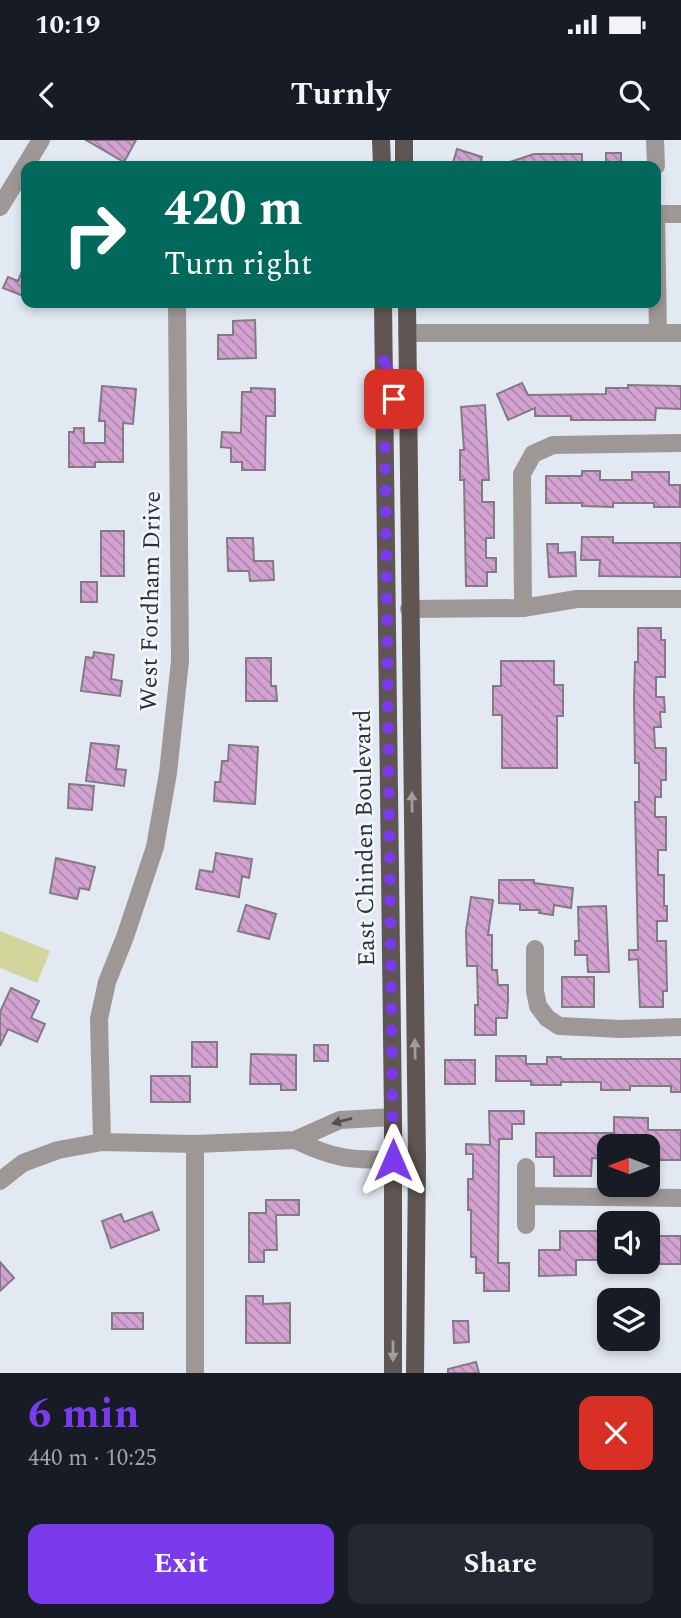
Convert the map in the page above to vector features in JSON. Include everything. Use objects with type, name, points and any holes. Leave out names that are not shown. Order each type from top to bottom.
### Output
[{"type":"main road","points":[[381,140],[382,161]]},
{"type":"main road","points":[[404,140],[404,161]]},
{"type":"main road","name":"East Chinden Boulevard","points":[[383,308],[393,1117],[393,1373]]},
{"type":"main road","name":"East Chinden Boulevard","points":[[407,308],[416,1161],[415,1370]]},
{"type":"main road","points":[[384,354],[394,399],[397,579],[409,609]]},
{"type":"main road","points":[[393,1117],[405,1146],[405,1325],[415,1370]]},
{"type":"street","points":[[31,161],[41,140]]},
{"type":"street","points":[[655,140],[656,161]]},
{"type":"street","points":[[0,207],[21,177]]},
{"type":"street","points":[[661,214],[681,214]]},
{"type":"street","name":"West Fordham Drive","points":[[102,1142],[99,1019],[107,982],[155,847],[168,772],[180,661],[177,308]]},
{"type":"street","points":[[658,308],[658,333]]},
{"type":"street","points":[[407,333],[681,334]]},
{"type":"street","points":[[523,608],[522,474],[533,454],[553,445],[681,443]]},
{"type":"street","points":[[409,609],[523,608],[578,599],[681,599]]},
{"type":"street","points":[[535,949],[538,1006],[547,1018],[559,1026],[681,1027]]},
{"type":"street","points":[[0,1181],[23,1163],[58,1150],[102,1142],[195,1144],[295,1140],[340,1120],[393,1117]]},
{"type":"street","points":[[295,1140],[332,1156],[393,1160]]},
{"type":"street","points":[[195,1144],[195,1373]]},
{"type":"street","points":[[526,1167],[526,1225]]},
{"type":"street","points":[[526,1196],[681,1198]]},
{"type":"green space","points":[[0,931],[50,951],[37,983],[0,968]]},
{"type":"building","points":[[86,140],[136,140],[122,161]]},
{"type":"building","points":[[457,149],[482,157],[481,161],[453,161]]},
{"type":"building","points":[[606,153],[621,153],[621,161],[606,161]]},
{"type":"building","points":[[534,154],[582,154],[582,161],[513,161]]},
{"type":"building","points":[[21,274],[21,295],[3,288],[8,277],[18,281]]},
{"type":"building","points":[[255,320],[256,358],[218,359],[218,335],[233,335],[233,321]]},
{"type":"building","points":[[522,383],[528,395],[606,394],[606,388],[628,388],[628,385],[681,386],[681,409],[656,408],[655,420],[571,420],[571,416],[535,416],[535,408],[508,420],[497,394]]},
{"type":"building","points":[[102,386],[136,389],[133,424],[123,423],[123,462],[95,462],[95,467],[69,467],[69,432],[74,432],[74,428],[84,428],[84,443],[105,443],[105,421],[99,421]]},
{"type":"building","points":[[251,388],[275,389],[275,416],[266,416],[265,470],[242,470],[242,462],[231,462],[231,448],[221,447],[222,432],[241,433],[242,392],[251,392]]},
{"type":"building","points":[[485,405],[489,480],[482,480],[482,502],[494,502],[494,538],[486,538],[486,558],[496,558],[496,572],[487,572],[487,586],[466,586],[464,480],[460,480],[460,450],[464,450],[461,407]]},
{"type":"building","points":[[582,471],[600,471],[600,480],[632,480],[632,472],[669,472],[669,485],[680,485],[680,507],[654,507],[654,503],[613,503],[613,507],[582,506],[582,503],[546,503],[546,476],[582,476]]},
{"type":"building","points":[[101,531],[124,531],[124,576],[101,576]]},
{"type":"building","points":[[582,537],[613,537],[613,543],[681,543],[681,577],[599,576],[600,560],[581,560]]},
{"type":"building","points":[[227,538],[253,538],[254,561],[273,561],[274,580],[250,581],[249,571],[228,571]]},
{"type":"building","points":[[547,544],[558,544],[558,553],[575,552],[576,576],[549,577]]},
{"type":"building","points":[[81,582],[97,582],[97,602],[81,602]]},
{"type":"building","points":[[638,628],[661,628],[661,640],[665,640],[665,677],[656,677],[656,697],[664,697],[665,712],[660,712],[661,727],[654,727],[655,748],[666,748],[666,780],[661,780],[661,797],[655,797],[655,817],[666,817],[666,850],[658,850],[658,875],[664,875],[664,906],[667,906],[667,921],[657,921],[657,941],[666,941],[667,991],[663,991],[663,1007],[640,1007],[638,959],[629,960],[629,950],[638,950],[635,802],[639,802],[639,763],[635,763],[634,697]]},
{"type":"building","points":[[94,652],[114,655],[111,679],[122,681],[120,696],[81,691],[86,657],[93,658]]},
{"type":"building","points":[[246,658],[271,658],[271,686],[276,686],[277,701],[246,701]]},
{"type":"building","points":[[501,661],[554,661],[554,685],[563,685],[563,716],[557,716],[557,768],[502,768],[502,715],[493,715],[493,686],[501,686]]},
{"type":"building","points":[[91,743],[119,746],[116,769],[126,770],[124,786],[86,781]]},
{"type":"building","points":[[229,745],[258,747],[255,804],[214,801],[215,782],[220,782],[222,761],[228,761]]},
{"type":"building","points":[[69,784],[94,786],[92,810],[68,808]]},
{"type":"building","points":[[216,853],[252,859],[249,878],[242,876],[239,897],[196,889],[200,870],[213,872]]},
{"type":"building","points":[[56,858],[95,867],[89,890],[80,888],[77,899],[50,893]]},
{"type":"building","points":[[499,880],[534,880],[534,883],[573,888],[571,908],[554,905],[553,915],[539,913],[540,910],[520,910],[520,904],[499,903]]},
{"type":"building","points":[[471,897],[493,900],[488,935],[492,935],[492,970],[497,970],[498,985],[508,985],[507,1018],[496,1018],[496,1035],[475,1035],[475,1005],[478,1005],[477,966],[467,966],[466,931]]},
{"type":"building","points":[[246,905],[276,914],[269,939],[238,931]]},
{"type":"building","points":[[606,906],[609,972],[588,972],[587,955],[575,955],[575,941],[579,941],[578,907]]},
{"type":"building","points":[[562,977],[594,977],[594,1007],[562,1007]]},
{"type":"building","points":[[11,988],[39,1001],[31,1018],[45,1024],[37,1042],[8,1029],[0,1046],[0,1012]]},
{"type":"building","points":[[192,1042],[217,1042],[217,1067],[192,1067]]},
{"type":"building","points":[[314,1045],[328,1045],[328,1061],[314,1061]]},
{"type":"building","points":[[251,1054],[296,1055],[296,1090],[281,1090],[281,1084],[250,1084]]},
{"type":"building","points":[[496,1056],[526,1056],[526,1064],[547,1064],[547,1057],[681,1059],[681,1092],[671,1092],[671,1086],[630,1086],[630,1090],[601,1090],[601,1082],[531,1085],[531,1081],[496,1081]]},
{"type":"building","points":[[445,1060],[475,1060],[475,1084],[445,1084]]},
{"type":"building","points":[[151,1076],[190,1076],[190,1102],[151,1102]]},
{"type":"building","points":[[489,1111],[524,1111],[524,1124],[512,1124],[512,1139],[499,1139],[498,1263],[509,1263],[509,1291],[484,1291],[484,1273],[476,1273],[476,1257],[471,1257],[468,1179],[473,1179],[473,1154],[466,1154],[466,1144],[490,1145]]},
{"type":"building","points":[[614,1117],[648,1118],[648,1130],[681,1130],[681,1160],[660,1160],[660,1134],[597,1134],[597,1158],[592,1158],[591,1176],[554,1176],[554,1157],[536,1157],[536,1133],[614,1133]]},
{"type":"building","points":[[266,1200],[299,1200],[299,1215],[276,1215],[277,1250],[264,1250],[264,1262],[249,1262],[249,1213],[266,1213]]},
{"type":"building","points":[[152,1212],[159,1230],[111,1248],[102,1221],[121,1214],[124,1222]]},
{"type":"building","points":[[560,1231],[597,1231],[597,1260],[576,1260],[576,1275],[539,1276],[539,1250],[560,1250]]},
{"type":"building","points":[[660,1236],[681,1236],[681,1264],[660,1264]]},
{"type":"building","points":[[0,1262],[14,1278],[0,1291]]},
{"type":"building","points":[[246,1296],[263,1296],[263,1304],[290,1303],[290,1343],[246,1343]]},
{"type":"building","points":[[112,1313],[143,1313],[143,1329],[112,1329]]},
{"type":"building","points":[[453,1321],[468,1321],[469,1342],[454,1343]]},
{"type":"building","points":[[476,1362],[479,1373],[448,1373],[448,1369]]},
{"type":"route","points":[[393,1160],[384,354],[394,399]]}]
